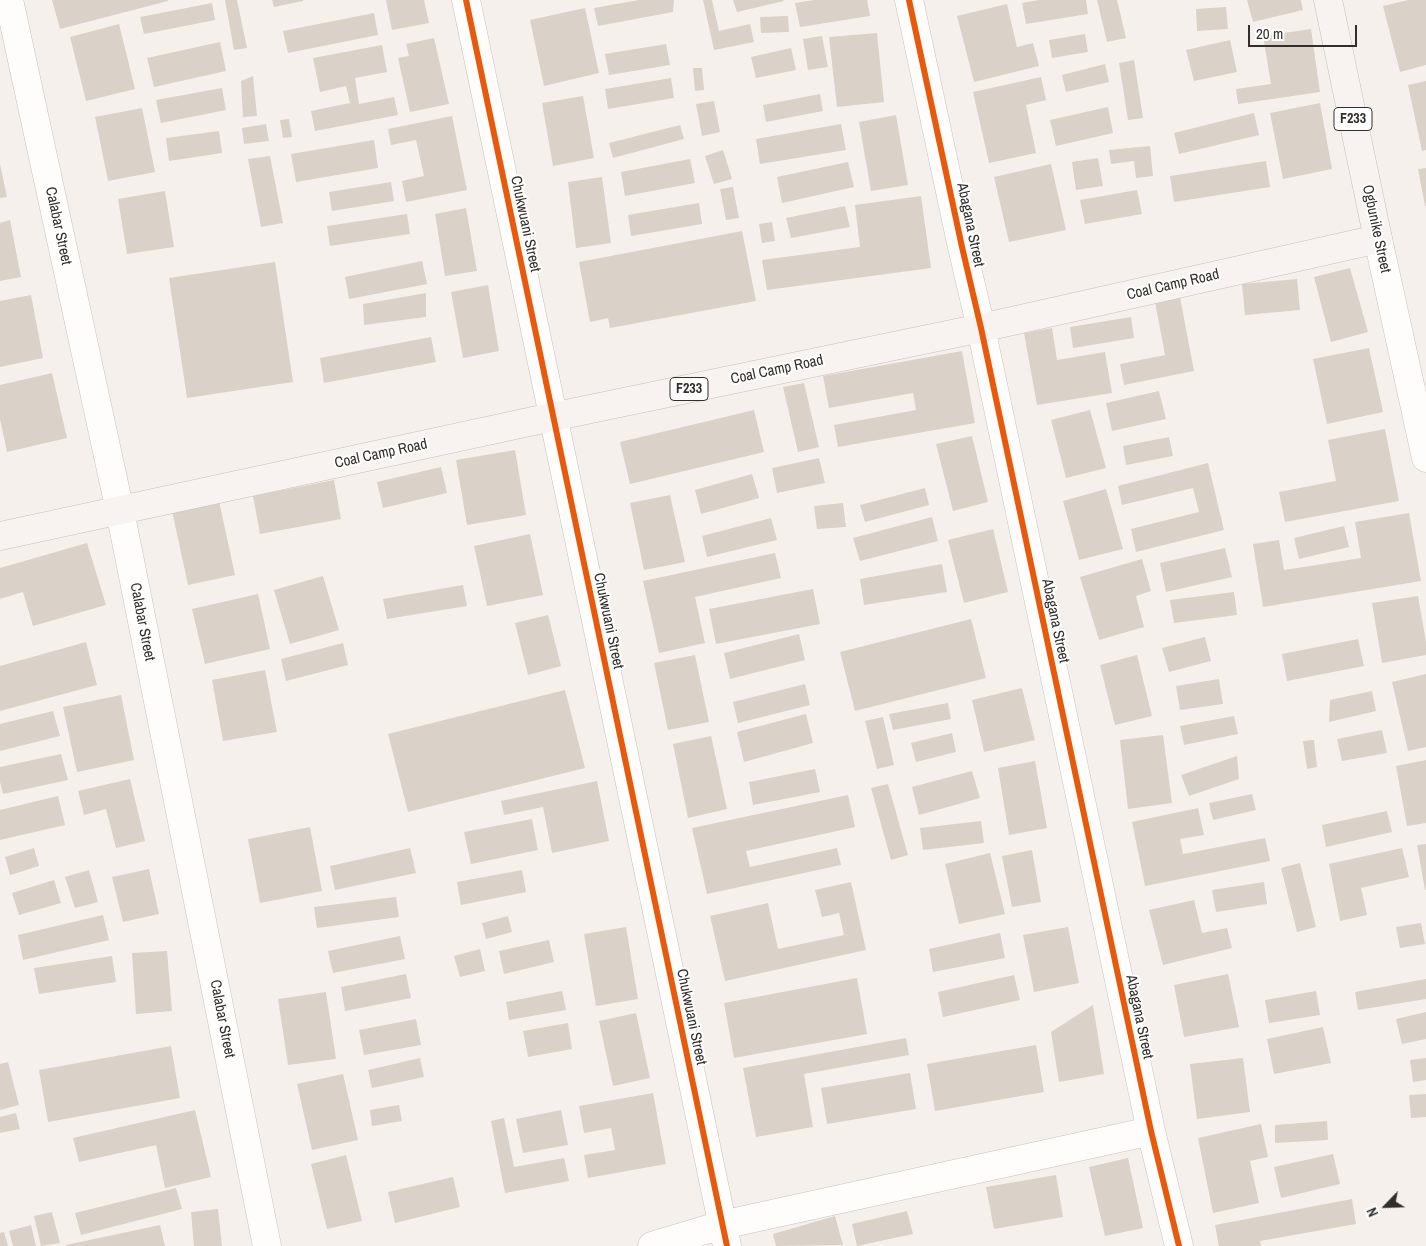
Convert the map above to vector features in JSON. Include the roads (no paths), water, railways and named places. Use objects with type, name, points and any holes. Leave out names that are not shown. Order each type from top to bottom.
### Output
[{"type":"main road","name":"Ogbunike Street","points":[[1328,0],[1378,238]]},
{"type":"main road","name":"Coal Camp Road","points":[[0,536],[552,417],[981,328],[1378,238]]},
{"type":"street","name":"Calabar Street","points":[[9,0],[120,511],[267,1246]]},
{"type":"street","name":"Chukwuani Street","points":[[466,0],[724,1236]]},
{"type":"street","name":"Abagana Street","points":[[909,0],[981,328],[1151,1131],[1179,1246]]},
{"type":"street","name":"Ogbunike Street","points":[[1378,238],[1426,458]]},
{"type":"street","points":[[652,1246],[724,1236],[1151,1131]]}]
